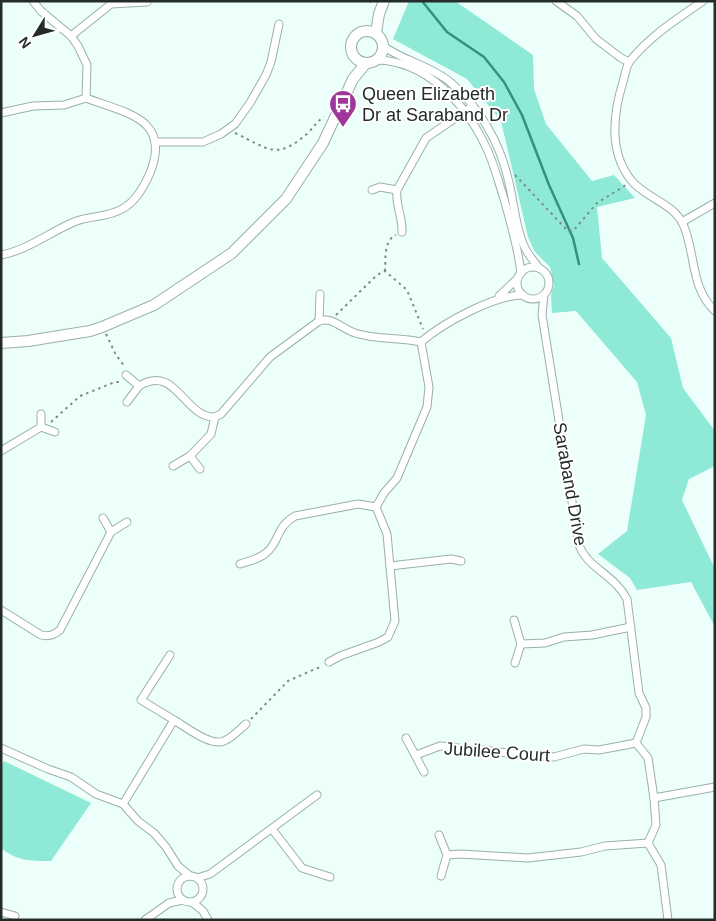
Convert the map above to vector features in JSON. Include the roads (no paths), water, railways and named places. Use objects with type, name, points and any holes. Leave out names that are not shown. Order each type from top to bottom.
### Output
[{"type":"street","points":[[33,1],[41,11],[71,36],[87,66],[86,98]]},
{"type":"street","points":[[556,1],[577,16],[596,39],[629,62]]},
{"type":"street","points":[[703,1],[662,29],[629,62],[619,94],[614,128],[619,155],[632,181],[666,206],[682,222],[700,291],[715,311]]},
{"type":"street","points":[[71,36],[111,4],[147,2]]},
{"type":"street","points":[[376,33],[379,2]]},
{"type":"street","points":[[353,79],[355,58],[351,42],[379,14]]},
{"type":"street","points":[[155,142],[202,142],[228,130],[235,124],[266,75],[271,62],[279,24]]},
{"type":"street","points":[[364,31],[376,33],[382,41],[383,46],[377,60]]},
{"type":"street","points":[[127,402],[139,386],[152,381],[162,381],[170,385],[201,414],[208,418],[215,417],[221,414],[270,357],[318,321],[324,319],[331,320],[351,332],[364,336],[424,340],[436,329],[497,298],[513,294],[535,299],[544,295],[547,291],[549,280],[547,275],[539,268],[524,246],[508,177],[497,145],[486,125],[473,106],[450,82],[436,72],[398,56],[383,46]]},
{"type":"street","points":[[355,58],[366,63]]},
{"type":"street","points":[[1,343],[90,331],[102,327],[154,305],[232,253],[286,199],[323,143],[353,79],[366,63],[377,60],[391,60],[422,72],[437,82],[457,101],[478,131],[492,161],[518,244],[520,276],[518,287],[526,296]]},
{"type":"street","points":[[1,113],[33,106],[64,105],[86,98],[138,117],[146,124],[155,142],[154,161],[149,176],[138,195],[123,209],[107,216],[76,221],[24,247],[1,255]]},
{"type":"street","points":[[402,232],[403,223],[396,198],[397,190],[426,138],[473,106]]},
{"type":"street","points":[[372,190],[380,187],[397,190]]},
{"type":"street","points":[[682,222],[715,204]]},
{"type":"street","points":[[497,298],[529,268],[539,268]]},
{"type":"street","points":[[318,321],[320,294]]},
{"type":"street","name":"Saraband Drive","points":[[544,295],[542,315],[579,545],[582,554],[588,561],[614,580],[622,588],[627,599],[639,693],[646,708],[646,717],[636,743]]},
{"type":"street","name":"Saraband Drive","points":[[526,296],[542,315]]},
{"type":"street","points":[[376,507],[384,492],[397,478],[427,407],[429,387],[424,340]]},
{"type":"street","points":[[128,377],[139,386]]},
{"type":"street","points":[[41,414],[41,427]]},
{"type":"street","points":[[173,466],[190,456],[211,434],[215,417]]},
{"type":"street","points":[[41,427],[55,432]]},
{"type":"street","points":[[1,451],[41,427]]},
{"type":"street","points":[[190,456],[200,468]]},
{"type":"street","points":[[240,564],[267,553],[280,528],[286,521],[295,516],[358,504],[376,507]]},
{"type":"street","points":[[329,662],[388,637],[395,621],[387,534],[376,507]]},
{"type":"street","points":[[103,518],[112,532]]},
{"type":"street","points":[[1,610],[41,635],[47,636],[56,633],[60,630],[112,532],[127,522]]},
{"type":"street","points":[[390,566],[461,560]]},
{"type":"street","points":[[514,620],[521,644],[515,663]]},
{"type":"street","points":[[521,644],[545,643],[564,637],[592,635],[631,627]]},
{"type":"street","points":[[170,655],[142,700],[214,742],[222,742],[246,724]]},
{"type":"street","points":[[123,804],[174,720]]},
{"type":"street","name":"Jubilee Court","points":[[406,738],[424,772]]},
{"type":"street","points":[[636,743],[648,758],[654,798],[656,825],[648,842]]},
{"type":"street","name":"Jubilee Court","points":[[416,755],[440,746],[554,757],[584,749],[599,750],[636,743]]},
{"type":"street","points":[[1,748],[71,777],[96,794],[123,804],[138,821],[154,833],[178,866],[194,877],[202,887]]},
{"type":"street","points":[[654,798],[715,787]]},
{"type":"street","points":[[202,912],[200,896],[202,887],[210,874],[317,796]]},
{"type":"street","points":[[272,829],[302,868],[330,877]]},
{"type":"street","points":[[438,835],[447,855],[441,876]]},
{"type":"street","points":[[447,855],[461,854],[528,858],[581,852],[605,846],[648,842]]},
{"type":"street","points":[[648,842],[661,865],[668,920]]},
{"type":"street","points":[[145,920],[169,903],[177,891],[179,882],[178,866]]},
{"type":"street","points":[[179,882],[182,879],[210,874]]},
{"type":"street","points":[[177,891],[183,900]]},
{"type":"street","points":[[192,902],[200,896]]},
{"type":"street","points":[[169,903],[183,900],[192,902],[208,920]]},
{"type":"street","points":[[1,912],[14,916]]},
{"type":"waterway","points":[[422,1],[447,32],[484,57],[504,82],[522,115],[549,185],[573,238],[579,264]]},
{"type":"place","name":"Queen Elizabeth Dr at Saraband Dr","points":[[343,128]]}]
